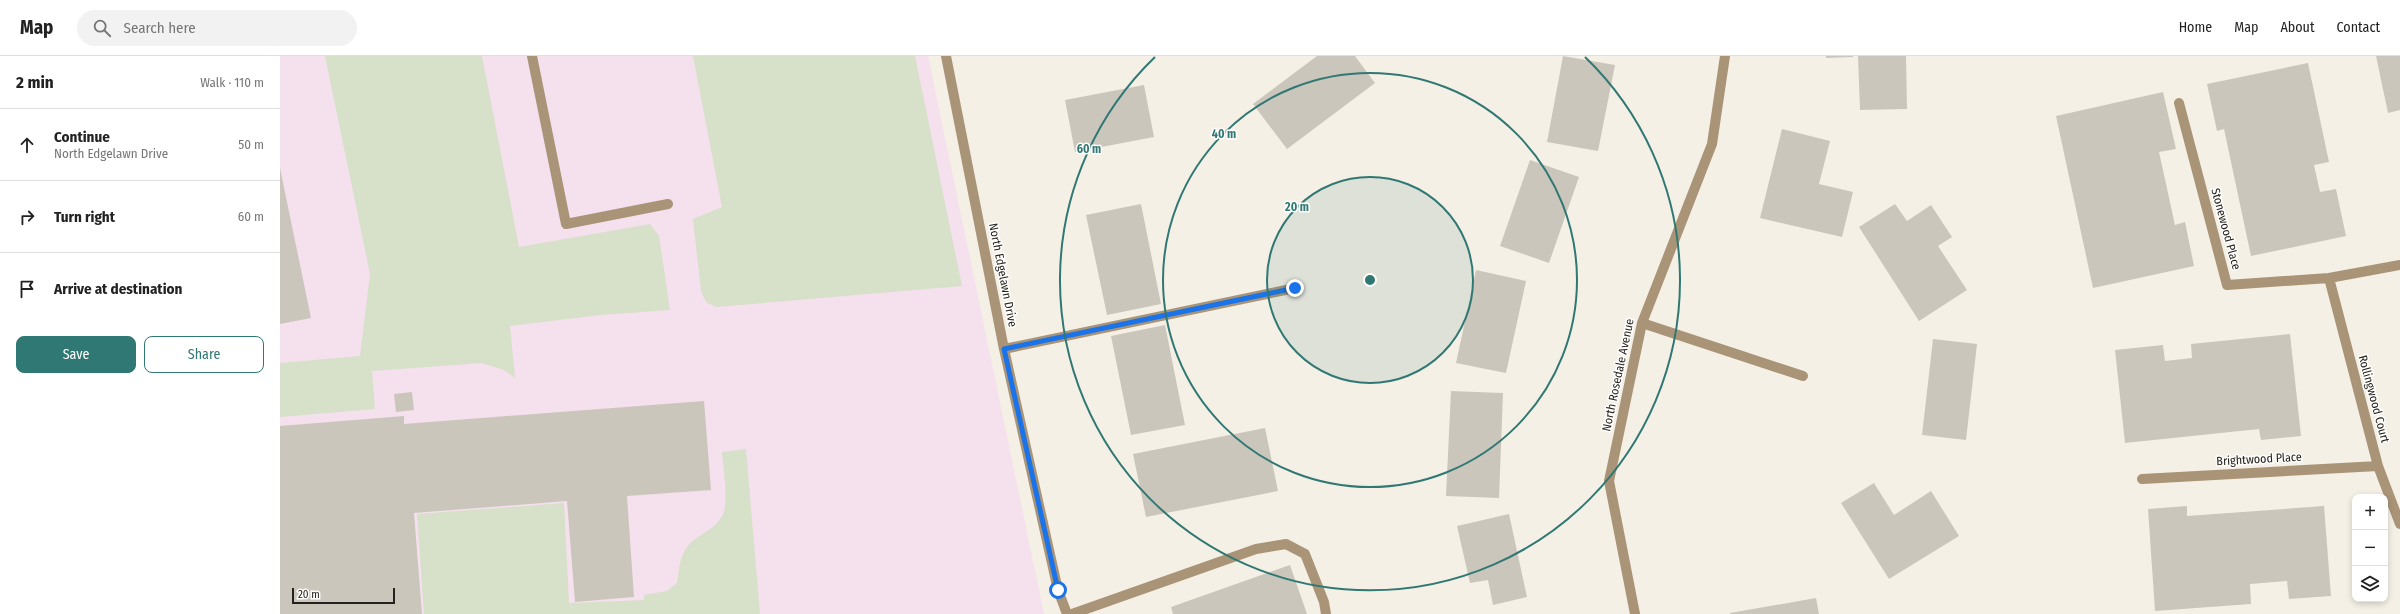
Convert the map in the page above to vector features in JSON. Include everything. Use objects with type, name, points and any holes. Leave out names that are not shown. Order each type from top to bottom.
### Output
[{"type":"street","points":[[532,56],[566,224],[668,204]]},
{"type":"street","name":"North Edgelawn Drive","points":[[946,56],[1004,349],[1058,590],[1066,614]]},
{"type":"street","name":"North Rosedale Avenue","points":[[1635,614],[1609,481],[1642,323],[1712,144],[1725,56]]},
{"type":"street","name":"Stonewood Place","points":[[2179,103],[2227,285],[2329,278],[2400,265]]},
{"type":"street","name":"Rollingwood Court","points":[[2329,278],[2378,466],[2400,524]]},
{"type":"street","points":[[1004,349],[1295,288]]},
{"type":"street","points":[[1642,323],[1803,376]]},
{"type":"street","name":"Brightwood Place","points":[[2142,479],[2378,466]]},
{"type":"street","points":[[1072,614],[1256,549],[1286,544],[1305,554],[1324,602],[1326,614]]},
{"type":"shaded area","points":[[280,56],[928,56],[1044,614],[280,614]]},
{"type":"green space","points":[[325,56],[482,56],[519,247],[650,224],[659,236],[670,310],[601,315],[510,326],[515,378],[504,370],[482,363],[372,371],[375,409],[280,417],[280,363],[360,356],[370,274]]},
{"type":"green space","points":[[693,56],[915,56],[962,286],[716,307],[706,302],[701,291],[693,219],[722,207]]},
{"type":"green space","points":[[746,449],[760,614],[424,614],[417,514],[564,503],[569,603],[644,600],[644,595],[667,591],[677,583],[684,551],[691,543],[720,520],[725,508],[726,500],[722,452]]},
{"type":"building","points":[[1317,56],[1355,56],[1375,83],[1287,149],[1253,104]]},
{"type":"building","points":[[1563,56],[1615,65],[1598,151],[1547,142]]},
{"type":"building","points":[[1826,56],[1853,56],[1853,57],[1826,58]]},
{"type":"building","points":[[1858,56],[1906,56],[1907,109],[1860,110]]},
{"type":"building","points":[[2376,56],[2400,56],[2400,110],[2388,113]]},
{"type":"building","points":[[2308,63],[2329,162],[2314,165],[2320,192],[2336,189],[2346,236],[2251,256],[2224,129],[2217,131],[2207,84]]},
{"type":"building","points":[[1144,85],[1154,137],[1075,152],[1065,100]]},
{"type":"building","points":[[2163,92],[2176,149],[2159,152],[2175,225],[2185,222],[2194,266],[2093,288],[2056,116]]},
{"type":"building","points":[[1782,129],[1830,141],[1819,184],[1853,192],[1842,237],[1760,218]]},
{"type":"building","points":[[1530,160],[1579,177],[1549,263],[1500,246]]},
{"type":"building","points":[[280,168],[311,318],[280,324]]},
{"type":"building","points":[[1141,204],[1161,304],[1107,315],[1086,215]]},
{"type":"building","points":[[1895,204],[1907,221],[1931,205],[1952,237],[1938,246],[1967,290],[1919,321],[1859,227]]},
{"type":"building","points":[[1476,270],[1526,281],[1506,373],[1456,363]]},
{"type":"building","points":[[1165,325],[1185,425],[1131,435],[1111,336]]},
{"type":"building","points":[[2290,334],[2301,436],[2261,440],[2259,429],[2125,443],[2115,350],[2163,345],[2165,361],[2192,358],[2191,344]]},
{"type":"building","points":[[1933,339],[1977,344],[1966,440],[1922,435]]},
{"type":"building","points":[[1451,391],[1503,393],[1499,498],[1446,496]]},
{"type":"building","points":[[412,392],[414,410],[396,412],[394,394]]},
{"type":"building","points":[[704,401],[711,490],[627,496],[634,597],[575,602],[567,501],[414,513],[422,614],[280,614],[280,426],[404,416],[404,424]]},
{"type":"building","points":[[1265,428],[1278,491],[1146,517],[1133,454]]},
{"type":"building","points":[[1874,483],[1894,515],[1931,491],[1959,536],[1889,579],[1841,503]]},
{"type":"building","points":[[2187,506],[2187,516],[2324,506],[2331,596],[2289,599],[2287,581],[2250,584],[2251,604],[2155,611],[2148,509]]},
{"type":"building","points":[[1509,514],[1527,597],[1493,605],[1488,580],[1470,583],[1457,526]]},
{"type":"building","points":[[1290,565],[1307,614],[1173,614],[1171,607]]},
{"type":"building","points":[[1816,598],[1819,614],[1730,614],[1730,613]]},
{"type":"route","points":[[1058,590],[1004,349],[1295,288]]}]
